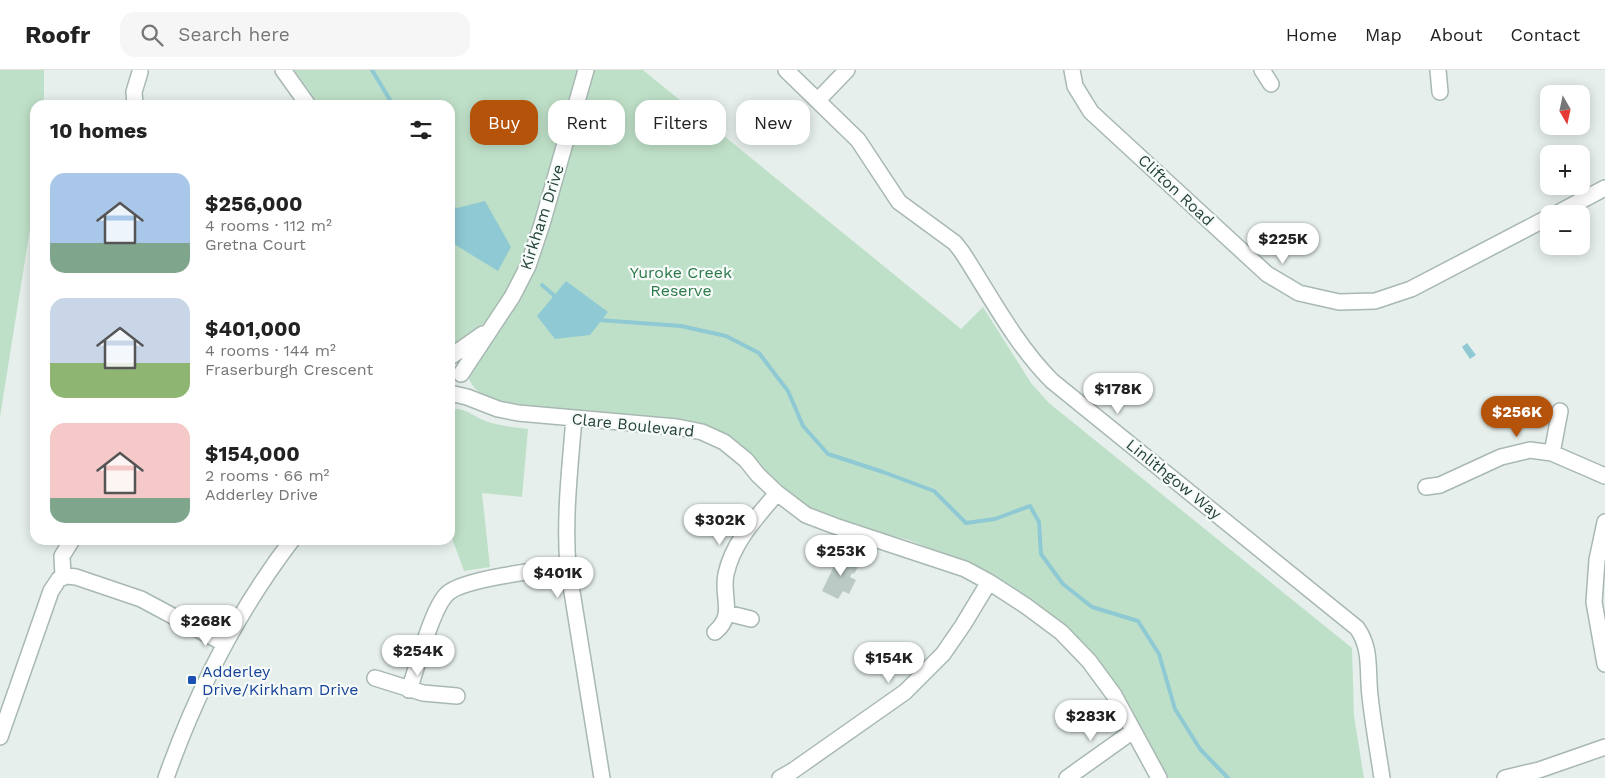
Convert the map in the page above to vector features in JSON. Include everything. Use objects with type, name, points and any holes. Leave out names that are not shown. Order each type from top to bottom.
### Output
[{"type":"street","points":[[283,70],[300,100]]},
{"type":"street","name":"Kirkham Drive","points":[[455,389],[490,329],[512,297],[534,250],[586,70]]},
{"type":"street","name":"Linlithgow Way","points":[[786,70],[858,140],[899,202],[947,236],[962,252],[1013,331],[1044,373],[1357,628],[1364,640],[1368,655],[1369,694],[1382,778]]},
{"type":"street","points":[[818,100],[847,70]]},
{"type":"street","name":"Clifton Road","points":[[1072,70],[1075,86],[1091,112],[1267,274],[1299,293],[1339,302],[1375,301],[1411,289],[1540,222]]},
{"type":"street","points":[[1262,70],[1272,84]]},
{"type":"street","points":[[1438,70],[1440,92]]},
{"type":"street","points":[[135,100],[134,92],[140,72]]},
{"type":"street","points":[[1573,205],[1605,188]]},
{"type":"street","name":"Kirkham Drive","points":[[455,354],[490,329]]},
{"type":"street","points":[[455,364],[461,376],[483,402]]},
{"type":"street","name":"Clare Boulevard","points":[[455,394],[508,411],[676,427],[702,432],[732,448],[777,494],[806,515],[965,569],[989,582],[1026,606],[1066,638],[1089,661],[1114,695],[1159,778]]},
{"type":"street","points":[[1552,453],[1560,411]]},
{"type":"street","points":[[574,418],[567,504],[566,536],[568,567],[602,778]]},
{"type":"street","points":[[1426,487],[1440,485],[1501,457],[1530,450],[1552,453],[1605,476]]},
{"type":"street","points":[[714,632],[724,622],[727,613],[724,586],[735,550],[750,525],[777,494]]},
{"type":"street","points":[[1604,654],[1594,602],[1597,560],[1605,522]]},
{"type":"street","points":[[64,576],[62,556],[69,545]]},
{"type":"street","points":[[166,778],[186,725],[225,644],[256,592],[289,545]]},
{"type":"street","points":[[409,690],[438,607],[452,590],[470,583],[568,567]]},
{"type":"street","points":[[0,737],[51,591],[56,581],[64,576],[76,577],[141,599],[225,644]]},
{"type":"street","points":[[780,778],[905,692],[943,654],[989,582]]},
{"type":"street","points":[[727,613],[751,618]]},
{"type":"street","points":[[375,678],[409,690],[432,695],[457,696]]},
{"type":"street","points":[[1066,778],[1134,731]]},
{"type":"street","points":[[1505,778],[1539,770],[1605,748]]},
{"type":"green space","points":[[0,70],[44,70],[44,100],[30,100],[30,228],[0,417]]},
{"type":"green space","points":[[294,70],[578,70],[569,100],[548,100],[548,145],[557,145],[522,267],[493,313],[468,341],[455,348],[455,100],[315,100]]},
{"type":"green space","name":"Yuroke Creek Reserve","points":[[593,70],[643,70],[680,100],[635,100],[635,145],[726,145],[726,138],[961,329],[983,307],[1031,383],[1049,403],[1352,648],[1354,716],[1364,778],[1168,778],[1122,692],[1082,643],[1066,627],[990,573],[909,540],[855,527],[813,511],[785,493],[735,443],[508,406],[479,392],[468,376],[477,355],[513,310],[537,261],[571,145],[625,145],[625,100],[584,100]]},
{"type":"green space","points":[[455,410],[464,411],[494,424],[528,429],[522,497],[482,493],[490,567],[464,571],[454,545]]},
{"type":"water","points":[[485,201],[511,247],[498,271],[455,245],[455,208]]},
{"type":"water","points":[[566,281],[608,312],[590,335],[555,339],[537,316]]},
{"type":"water","points":[[1467,343],[1476,355],[1470,359],[1462,347]]},
{"type":"building","points":[[836,553],[859,565],[850,577],[856,580],[849,594],[843,591],[838,599],[822,591],[834,566],[830,564]]},
{"type":"waterway","points":[[372,70],[390,100]]},
{"type":"waterway","points":[[542,285],[557,298]]},
{"type":"waterway","points":[[599,320],[681,326],[726,336],[759,353],[788,391],[803,426],[828,454],[934,491],[966,523],[995,519],[1030,506],[1039,522],[1041,554],[1063,584],[1092,607],[1138,621],[1159,654],[1175,709],[1200,749],[1228,778]]},
{"type":"place","name":"Adderley Drive/Kirkham Drive","points":[[192,680]]}]
